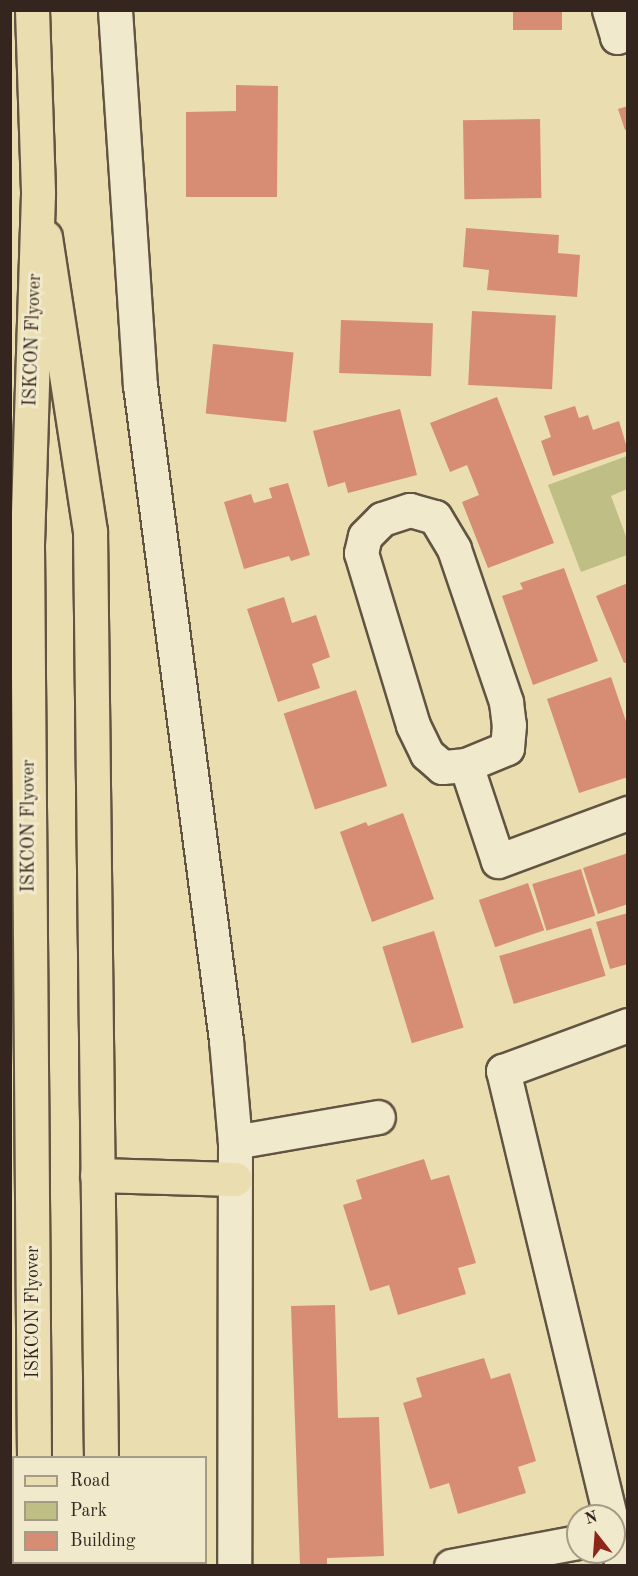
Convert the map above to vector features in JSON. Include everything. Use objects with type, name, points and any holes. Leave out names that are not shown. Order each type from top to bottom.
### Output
[{"type":"main road","points":[[32,10],[38,194],[90,531],[101,1456]]},
{"type":"main road","name":"ISKCON Flyover","points":[[34,1456],[27,545],[38,194]]},
{"type":"main road","points":[[97,1175],[235,1179]]},
{"type":"street","points":[[115,10],[140,385],[226,1040],[235,1142],[234,1566]]},
{"type":"street","points":[[609,10],[616,37],[627,33]]},
{"type":"street","points":[[410,510],[435,517],[454,549],[506,702],[509,725],[507,748],[466,765],[442,767],[427,754],[422,744],[413,725],[362,553],[365,536],[382,519],[410,510]]},
{"type":"street","points":[[466,765],[498,861],[627,813]]},
{"type":"street","points":[[607,1504],[503,1071],[627,1025]]},
{"type":"street","points":[[235,1142],[378,1117]]},
{"type":"street","points":[[451,1566],[566,1544]]},
{"type":"green space","points":[[627,456],[627,489],[611,496],[627,539],[627,555],[581,572],[548,485]]},
{"type":"building","points":[[513,10],[562,10],[562,30],[513,30]]},
{"type":"building","points":[[236,85],[278,86],[277,197],[186,197],[186,112],[236,111]]},
{"type":"building","points":[[628,106],[628,129],[625,130],[618,109]]},
{"type":"building","points":[[540,119],[541,198],[464,199],[463,120]]},
{"type":"building","points":[[466,228],[559,235],[558,253],[580,255],[577,297],[487,290],[489,270],[463,267]]},
{"type":"building","points":[[472,311],[556,315],[552,389],[468,385]]},
{"type":"building","points":[[341,320],[433,323],[431,376],[339,373]]},
{"type":"building","points":[[213,344],[294,352],[286,422],[206,414]]},
{"type":"building","points":[[497,397],[554,543],[488,568],[462,502],[479,495],[467,465],[450,472],[430,423]]},
{"type":"building","points":[[575,406],[579,418],[588,415],[593,430],[619,421],[628,451],[553,476],[541,441],[551,437],[544,416]]},
{"type":"building","points":[[400,409],[417,475],[348,493],[345,482],[328,487],[313,431]]},
{"type":"building","points":[[288,483],[310,555],[291,561],[289,556],[244,569],[224,502],[251,494],[254,503],[272,498],[269,488]]},
{"type":"building","points":[[564,568],[598,661],[533,685],[502,596],[523,589],[520,583]]},
{"type":"building","points":[[628,583],[628,662],[624,663],[596,596]]},
{"type":"building","points":[[284,597],[292,623],[316,615],[330,657],[312,664],[320,688],[278,702],[247,609]]},
{"type":"building","points":[[611,677],[628,727],[628,777],[579,793],[547,699]]},
{"type":"building","points":[[356,690],[387,786],[315,810],[284,713]]},
{"type":"building","points":[[403,813],[434,899],[372,922],[340,832],[366,822],[368,826]]},
{"type":"building","points":[[628,853],[628,904],[598,914],[583,868]]},
{"type":"building","points":[[581,869],[595,916],[547,931],[532,884]]},
{"type":"building","points":[[528,883],[544,930],[495,947],[479,900]]},
{"type":"building","points":[[628,913],[628,964],[610,969],[596,922]]},
{"type":"building","points":[[591,928],[606,976],[514,1004],[499,956]]},
{"type":"building","points":[[434,931],[464,1028],[412,1043],[382,947]]},
{"type":"building","points":[[424,1159],[431,1180],[449,1175],[476,1263],[458,1268],[466,1294],[398,1315],[389,1285],[370,1291],[343,1205],[362,1199],[356,1180]]},
{"type":"building","points":[[335,1305],[338,1418],[379,1417],[384,1556],[327,1558],[327,1566],[300,1566],[291,1306]]},
{"type":"building","points":[[484,1358],[491,1379],[510,1373],[536,1461],[518,1467],[526,1493],[458,1514],[449,1483],[430,1489],[403,1403],[422,1397],[416,1378]]}]
